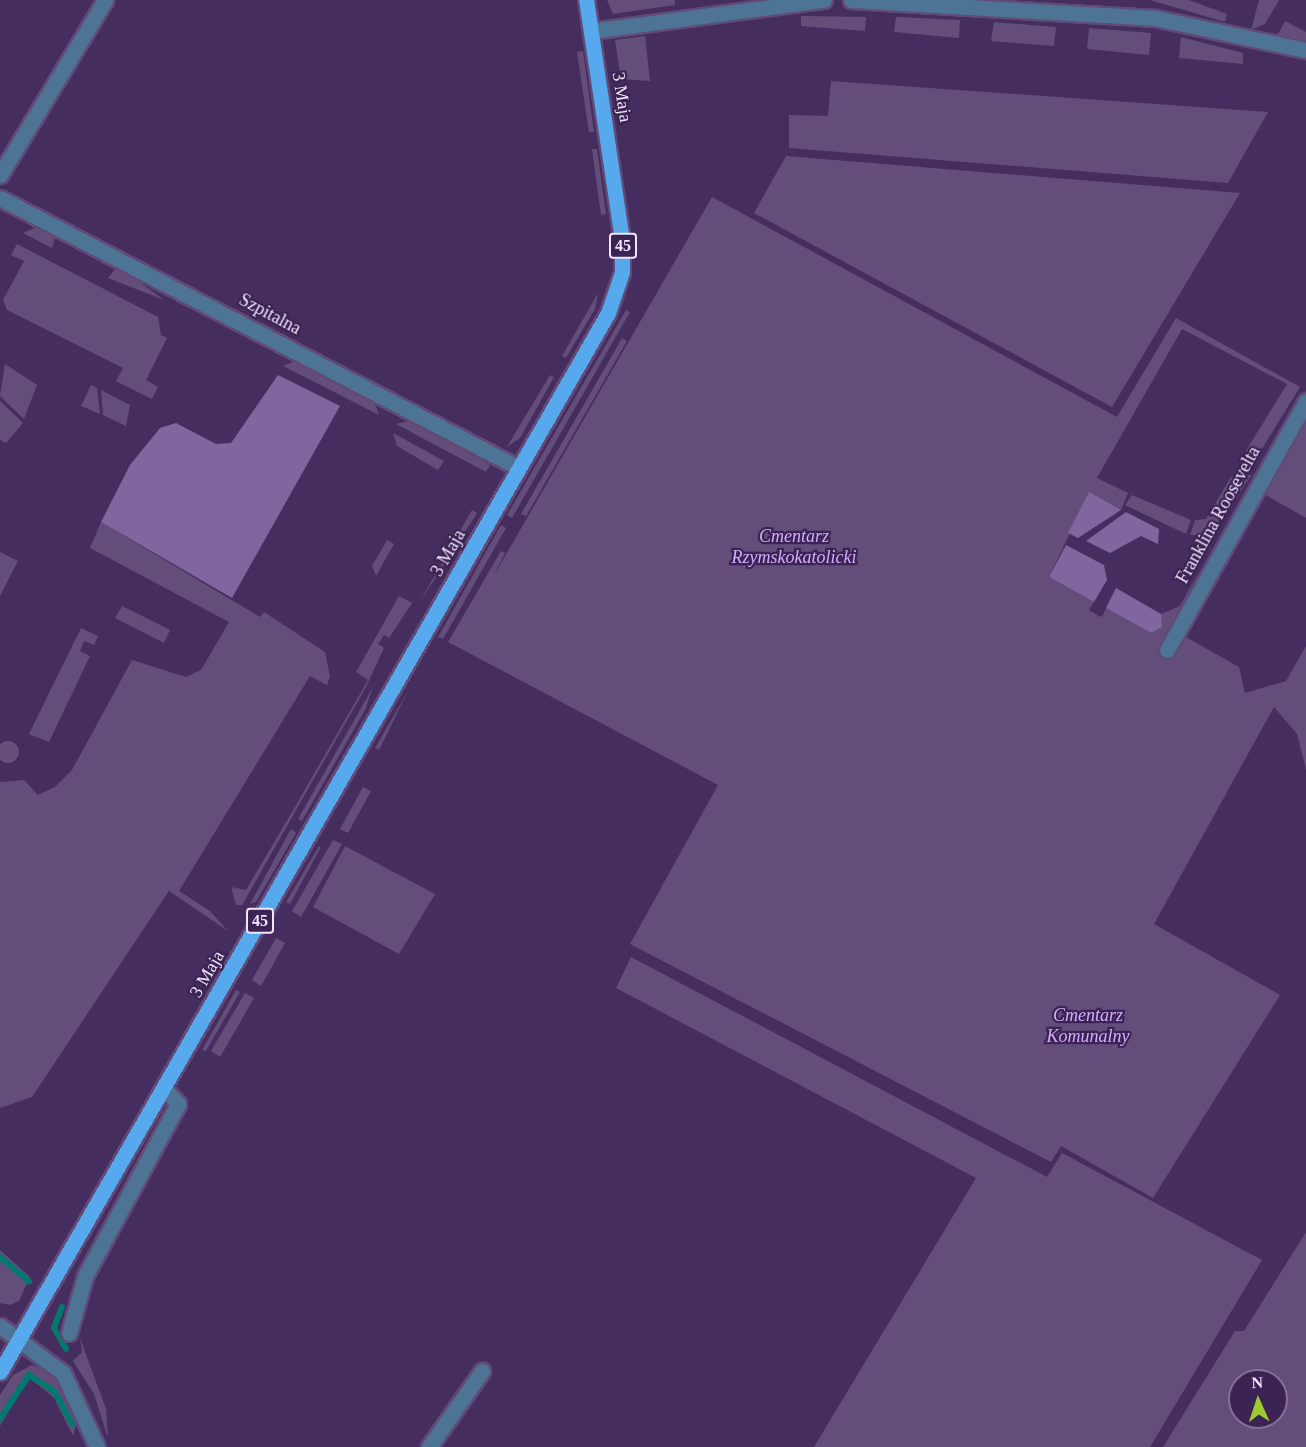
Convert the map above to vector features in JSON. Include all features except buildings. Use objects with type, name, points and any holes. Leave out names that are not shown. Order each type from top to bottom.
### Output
[{"type":"main road","name":"3 Maja","points":[[0,1372],[608,313],[622,272],[618,199],[586,0]]},
{"type":"street","points":[[0,175],[105,0]]},
{"type":"street","points":[[591,31],[824,0]]},
{"type":"street","points":[[851,0],[1155,18],[1306,50]]},
{"type":"street","name":"Szpitalna","points":[[0,198],[519,468]]},
{"type":"street","name":"Franklina Roosevelta","points":[[1167,650],[1306,401]]},
{"type":"street","points":[[69,1333],[85,1276],[178,1104],[164,1088]]},
{"type":"street","points":[[0,1326],[20,1338],[67,1378],[97,1447]]},
{"type":"street","points":[[429,1447],[482,1371]]},
{"type":"green space","points":[[607,0],[675,0],[675,5],[613,14]]},
{"type":"green space","points":[[1150,0],[1189,0],[1227,14],[1225,22]]},
{"type":"green space","points":[[1259,0],[1279,0],[1265,24],[1251,30]]},
{"type":"green space","points":[[801,16],[866,17],[865,31],[801,26]]},
{"type":"green space","points":[[896,17],[960,20],[959,38],[894,32]]},
{"type":"green space","points":[[1285,21],[1306,32],[1306,42],[1276,38]]},
{"type":"green space","points":[[994,22],[1056,27],[1054,46],[991,41]]},
{"type":"green space","points":[[1089,28],[1151,33],[1149,55],[1087,49]]},
{"type":"green space","points":[[645,36],[650,81],[621,79],[615,40]]},
{"type":"green space","points":[[1181,37],[1243,53],[1243,64],[1179,58]]},
{"type":"green space","points":[[583,51],[594,132],[589,132],[577,52]]},
{"type":"green space","points":[[831,81],[1268,112],[1228,183],[789,148],[789,115],[828,116]]},
{"type":"green space","points":[[592,149],[597,149],[606,214],[601,215]]},
{"type":"green space","points":[[786,156],[1240,193],[1112,407],[754,213]]},
{"type":"green space","name":"Cmentarz Rzymskokatolicki","points":[[712,197],[1117,417],[1176,318],[1300,387],[1255,460],[1244,454],[1287,384],[1182,329],[1097,478],[1128,493],[1121,510],[1089,493],[1049,577],[1094,602],[1089,610],[1097,615],[1102,617],[1106,608],[1151,633],[1161,614],[1180,606],[1201,567],[1161,647],[1174,654],[1184,636],[1239,667],[1245,693],[1286,681],[1306,646],[1306,770],[1297,734],[1274,707],[1154,924],[1280,995],[1153,1198],[1061,1146],[1051,1162],[630,944],[718,785],[448,642],[501,551],[505,553],[493,577]]},
{"type":"green space","points":[[39,226],[56,234],[52,248],[23,233]]},
{"type":"green space","points":[[17,244],[158,317],[161,335],[167,338],[146,380],[158,387],[152,399],[116,381],[123,368],[7,310],[3,300],[24,261],[11,255]]},
{"type":"green space","points":[[117,266],[121,268],[164,300],[108,278]]},
{"type":"green space","points":[[598,293],[595,309],[566,358],[562,356]]},
{"type":"green space","points":[[626,310],[630,312],[512,518],[507,515]]},
{"type":"green space","points":[[622,338],[627,341],[526,516],[521,514]]},
{"type":"green space","points":[[295,361],[375,404],[379,415],[283,366]]},
{"type":"green space","points":[[5,364],[37,385],[24,419],[0,396]]},
{"type":"green space","points":[[550,375],[554,377],[520,438],[507,447]]},
{"type":"green space","points":[[91,385],[97,388],[100,414],[81,406]]},
{"type":"green space","points":[[101,390],[130,405],[126,426],[103,415]]},
{"type":"green space","points":[[0,401],[23,423],[6,443],[0,440]]},
{"type":"green space","points":[[1306,415],[1306,518],[1262,493]]},
{"type":"green space","points":[[408,421],[490,465],[486,472],[396,424]]},
{"type":"green space","points":[[393,433],[444,461],[438,470],[397,446]]},
{"type":"green space","points":[[1252,475],[1209,535],[1190,535],[1195,520],[1206,519],[1231,477]]},
{"type":"green space","points":[[1132,495],[1191,520],[1186,534],[1125,505]]},
{"type":"green space","points":[[472,510],[477,513],[418,605]]},
{"type":"green space","points":[[101,522],[260,617],[264,612],[325,652],[330,677],[327,685],[310,676],[179,891],[210,911],[228,931],[169,891],[32,1097],[0,1108],[0,782],[24,780],[38,795],[55,787],[72,770],[132,660],[186,677],[201,670],[229,622],[90,548]]},
{"type":"green space","points":[[501,525],[506,528],[443,639],[438,637]]},
{"type":"green space","points":[[387,540],[394,544],[376,576],[372,566]]},
{"type":"green space","points":[[0,552],[18,561],[0,596]]},
{"type":"green space","points":[[399,596],[412,603],[389,638],[384,635],[378,644],[384,648],[366,687],[242,905],[236,905],[231,887],[246,890],[295,807],[368,680],[356,672]]},
{"type":"green space","points":[[122,606],[170,630],[164,643],[115,618]]},
{"type":"green space","points":[[81,628],[98,636],[94,645],[84,641],[80,651],[90,656],[49,742],[29,734]]},
{"type":"green space","points":[[373,687],[365,710],[302,821],[298,819]]},
{"type":"green space","points":[[408,691],[379,750],[375,748]]},
{"type":"green space","points":[[8,741],[16,744],[19,752],[16,760],[8,763],[0,760],[-3,752],[0,744]]},
{"type":"green space","points":[[363,787],[371,791],[348,833],[340,829]]},
{"type":"green space","points":[[291,829],[296,833],[256,902],[250,904]]},
{"type":"green space","points":[[333,840],[342,844],[301,917],[292,911]]},
{"type":"green space","points":[[319,846],[321,847],[290,904],[286,902]]},
{"type":"green space","points":[[345,846],[435,894],[399,954],[313,907]]},
{"type":"green space","points":[[276,938],[285,943],[261,986],[252,980]]},
{"type":"green space","points":[[631,957],[1047,1177],[1062,1153],[1262,1260],[1150,1447],[814,1447],[976,1178],[616,988]]},
{"type":"green space","points":[[236,990],[240,992],[206,1051],[202,1050]]},
{"type":"green space","points":[[245,993],[254,998],[220,1057],[211,1051]]},
{"type":"green space","points":[[1306,1232],[1306,1447],[1163,1447],[1235,1331],[1244,1331]]},
{"type":"green space","points":[[0,1250],[30,1277],[19,1301],[10,1305],[0,1303]]},
{"type":"green space","points":[[80,1338],[106,1409],[108,1438],[94,1394],[73,1361],[82,1352]]},
{"type":"green space","points":[[32,1365],[51,1374],[66,1396],[77,1422],[73,1436],[54,1398],[29,1377],[0,1426],[0,1395],[13,1375]]},
{"type":"shaded area","points":[[278,375],[340,406],[232,598],[101,522],[130,465],[160,428],[176,423],[216,444],[231,443]]},
{"type":"shaded area","points":[[1089,492],[1121,510],[1078,538],[1068,533]]},
{"type":"shaded area","points":[[1126,512],[1159,529],[1158,544],[1141,536],[1110,553],[1086,541]]},
{"type":"shaded area","points":[[1066,545],[1104,565],[1107,580],[1094,602],[1049,577]]},
{"type":"shaded area","points":[[1116,588],[1161,614],[1162,627],[1151,633],[1106,608]]},
{"type":"waterway","points":[[0,1257],[29,1281]]},
{"type":"waterway","points":[[62,1307],[54,1328],[66,1349]]},
{"type":"waterway","points":[[0,1419],[29,1375],[54,1391],[72,1424]]},
{"type":"park label","name":"Cmentarz Komunalny","points":[[1088,1026]]}]
